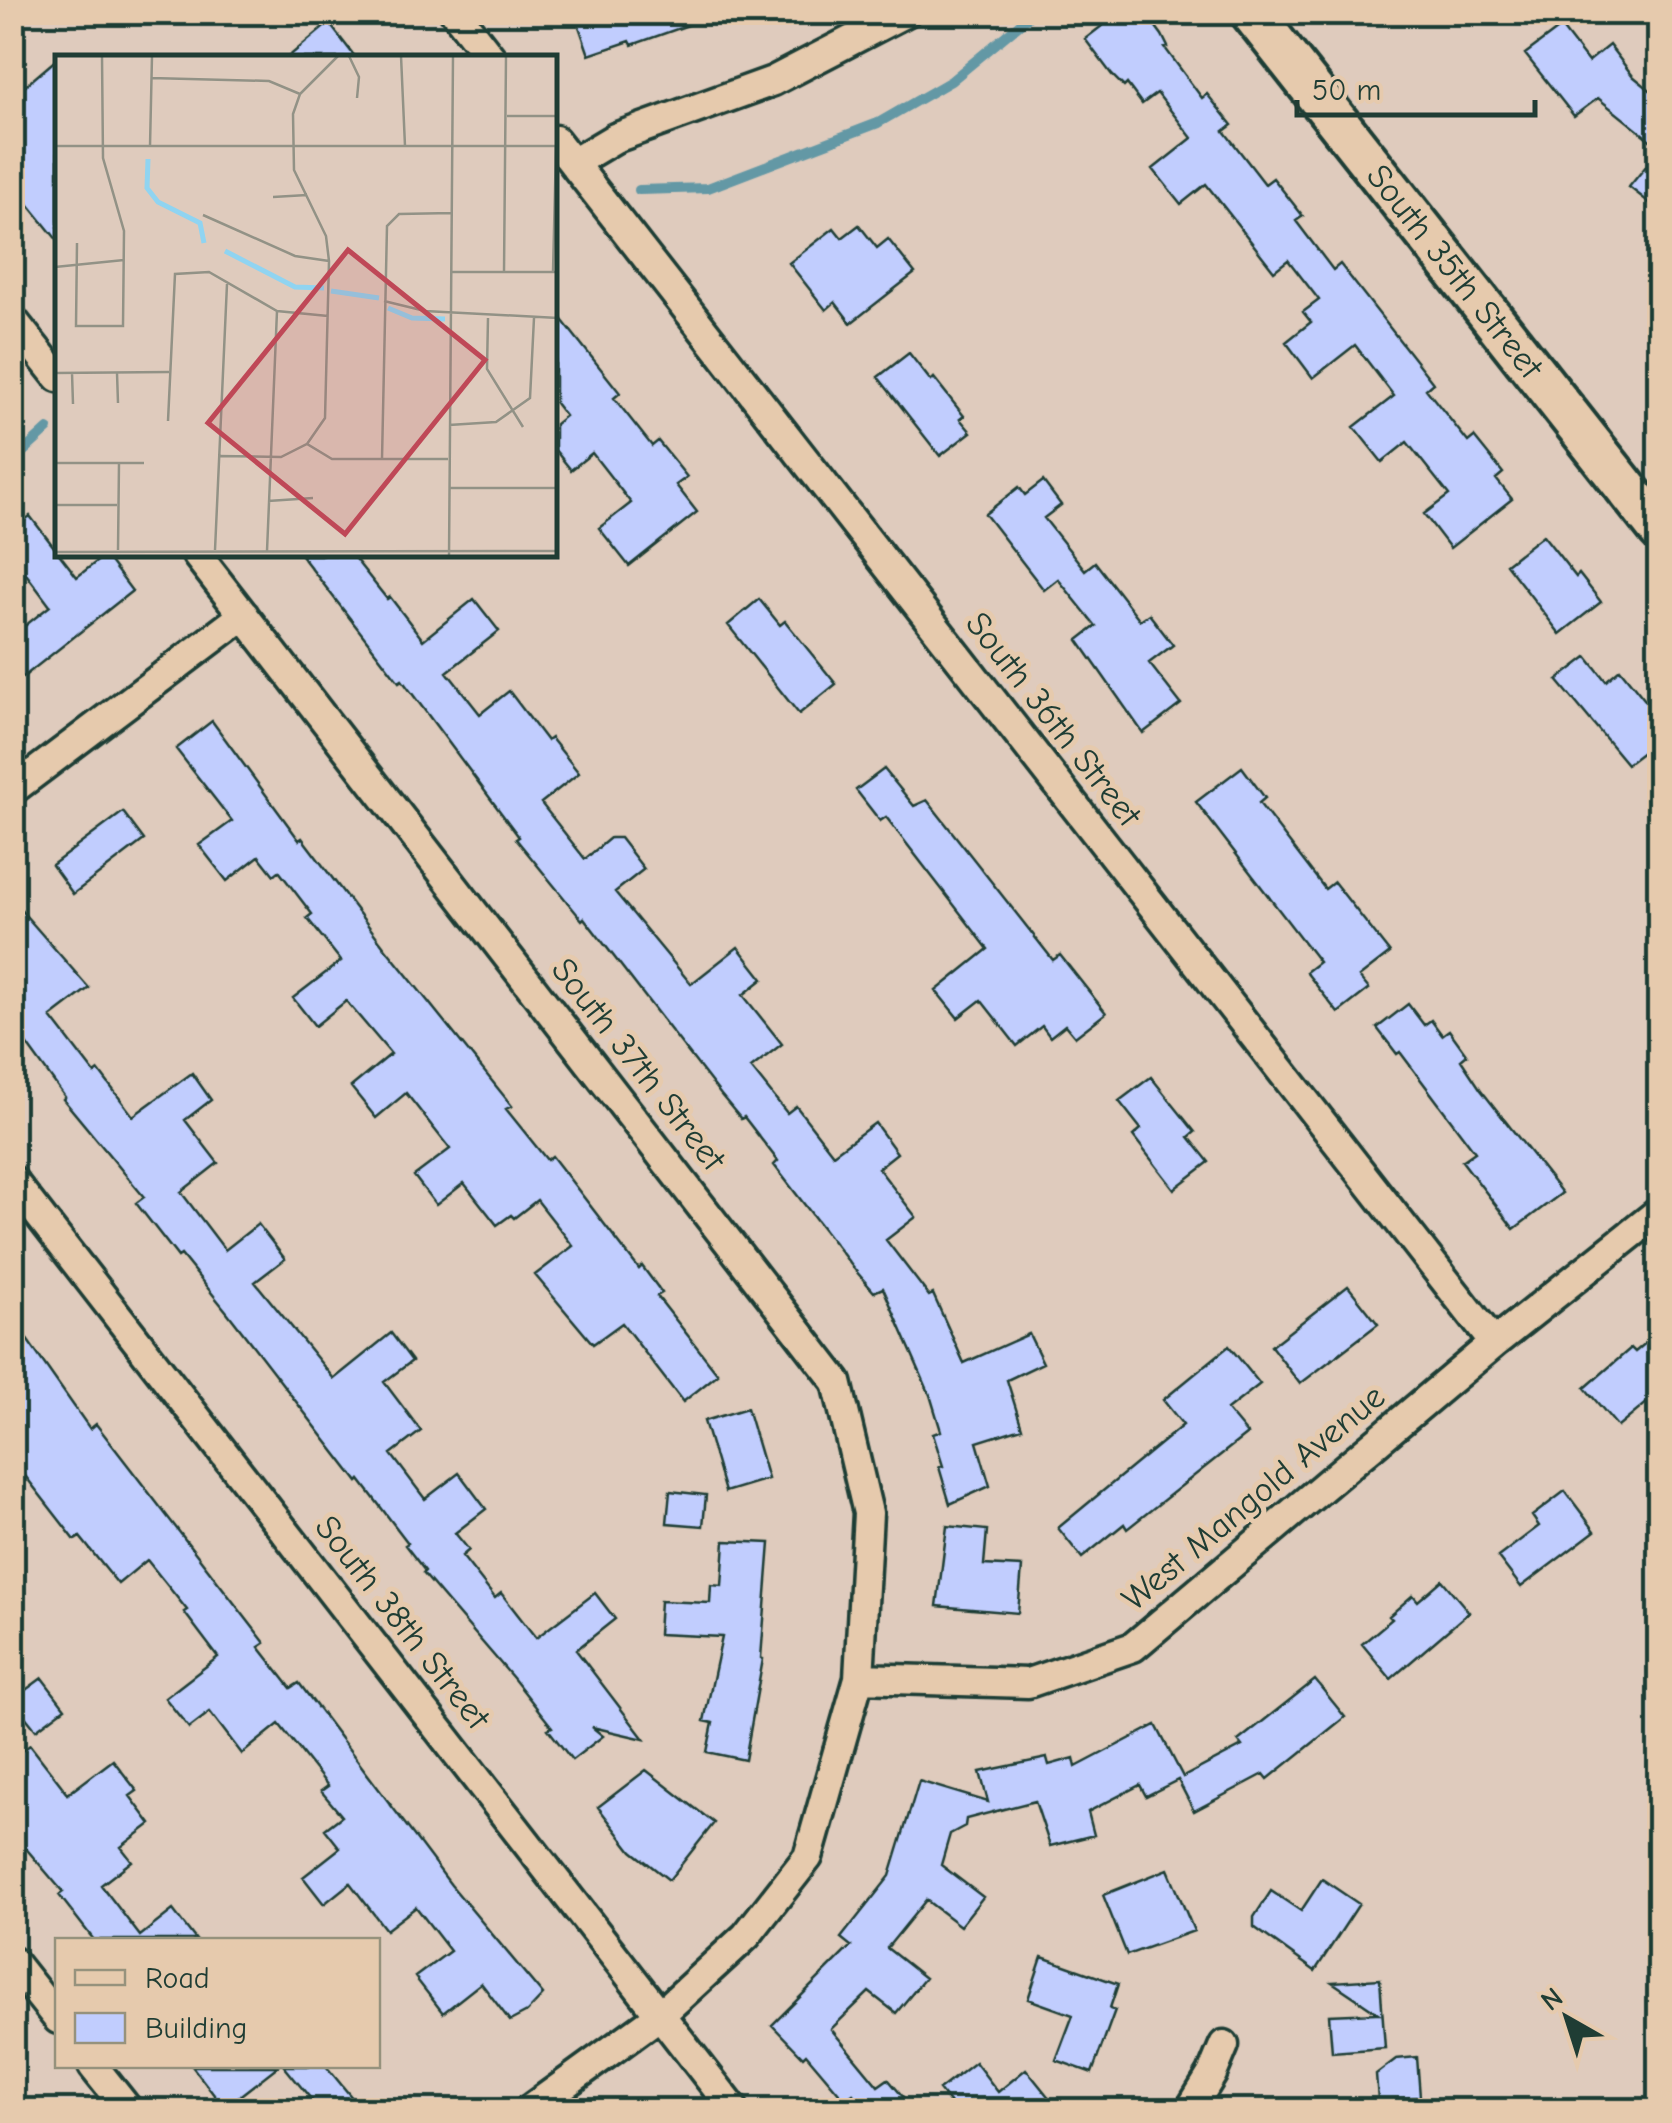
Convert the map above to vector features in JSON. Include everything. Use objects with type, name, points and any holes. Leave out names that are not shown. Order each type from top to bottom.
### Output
[{"type":"street","points":[[456,12],[488,55]]},
{"type":"street","points":[[573,163],[615,138],[773,81],[906,12]]},
{"type":"street","name":"South 35th Street","points":[[1251,12],[1660,531]]},
{"type":"street","name":"South 36th Street","points":[[558,144],[1494,1344]]},
{"type":"street","points":[[12,319],[55,373]]},
{"type":"street","name":"South 37th Street","points":[[199,558],[838,1382],[868,1513],[858,1678]]},
{"type":"street","points":[[12,790],[244,615]]},
{"type":"street","name":"South 38th Street","points":[[12,1180],[734,2110]]},
{"type":"street","name":"West Mangold Avenue","points":[[858,1678],[1028,1684],[1133,1647],[1494,1344],[1660,1211]]},
{"type":"street","points":[[529,2110],[660,2015],[746,1936],[808,1857],[858,1678]]},
{"type":"street","points":[[12,1961],[55,2015]]},
{"type":"street","points":[[1190,2110],[1224,2045]]},
{"type":"street","points":[[95,2068],[128,2110]]},
{"type":"building","points":[[574,12],[713,12],[714,16],[632,45],[630,41],[589,55]]},
{"type":"building","points":[[1120,12],[1145,12],[1162,35],[1168,47],[1165,48],[1202,98],[1207,94],[1232,125],[1224,131],[1265,184],[1273,178],[1303,216],[1296,221],[1333,270],[1340,264],[1433,383],[1426,389],[1468,442],[1474,437],[1503,473],[1496,479],[1512,499],[1450,548],[1424,514],[1449,495],[1407,442],[1382,462],[1354,427],[1394,396],[1355,345],[1313,378],[1286,342],[1311,322],[1303,312],[1319,300],[1288,260],[1274,271],[1206,184],[1181,204],[1153,169],[1192,138],[1157,93],[1142,104],[1127,84],[1124,87],[1112,75],[1085,39]]},
{"type":"building","points":[[329,23],[354,55],[291,55]]},
{"type":"building","points":[[1561,27],[1588,62],[1609,45],[1633,76],[1660,98],[1660,148],[1598,98],[1574,116],[1525,54]]},
{"type":"building","points":[[55,61],[55,237],[12,184],[12,97]]},
{"type":"building","points":[[1660,149],[1660,211],[1629,187]]},
{"type":"building","points":[[859,225],[877,248],[888,239],[915,273],[851,323],[835,302],[826,310],[789,263],[834,228],[842,238]]},
{"type":"building","points":[[558,315],[620,393],[614,398],[652,446],[658,441],[687,477],[676,485],[697,512],[629,566],[599,528],[631,503],[592,453],[571,470],[558,454],[558,422],[565,416],[558,407]]},
{"type":"building","points":[[909,353],[964,416],[960,419],[971,432],[940,456],[878,377]]},
{"type":"building","points":[[1043,481],[1061,505],[1044,518],[1085,570],[1095,562],[1140,620],[1149,614],[1173,645],[1149,663],[1181,704],[1143,733],[1078,640],[1096,626],[1058,579],[1044,590],[985,514],[1019,487],[1025,495]]},
{"type":"building","points":[[30,516],[55,548],[55,558],[62,558],[77,577],[101,558],[107,558],[132,591],[12,686],[12,636],[50,606],[12,555],[12,530]]},
{"type":"building","points":[[1543,535],[1601,602],[1560,634],[1506,564]]},
{"type":"building","points":[[303,558],[354,558],[423,640],[474,599],[499,631],[447,672],[480,714],[509,691],[547,741],[551,738],[579,773],[541,803],[585,859],[610,838],[620,838],[644,869],[615,892],[691,984],[738,947],[763,979],[743,995],[782,1044],[751,1068],[787,1113],[796,1106],[833,1154],[875,1123],[897,1153],[878,1168],[916,1217],[886,1240],[929,1296],[933,1294],[964,1363],[1029,1334],[1043,1363],[1007,1380],[1022,1428],[977,1442],[990,1486],[950,1504],[933,1434],[941,1431],[930,1395],[883,1288],[874,1292],[855,1270],[774,1165],[778,1161],[744,1117],[741,1119],[721,1095],[584,918],[516,839],[519,837],[402,680],[399,682]]},
{"type":"building","points":[[759,599],[780,625],[785,621],[836,684],[799,714],[728,625]]},
{"type":"building","points":[[1587,657],[1606,681],[1620,669],[1660,719],[1660,739],[1627,764],[1557,680]]},
{"type":"building","points":[[212,721],[299,840],[302,838],[512,1106],[506,1109],[547,1160],[552,1156],[662,1293],[657,1296],[718,1374],[683,1402],[622,1323],[593,1344],[535,1275],[573,1246],[537,1200],[514,1218],[511,1215],[497,1225],[464,1183],[436,1205],[414,1176],[450,1149],[406,1093],[376,1118],[351,1087],[391,1054],[346,1001],[315,1026],[293,998],[341,961],[307,918],[312,914],[279,871],[274,875],[259,856],[227,881],[199,845],[232,821],[176,749]]},
{"type":"building","points":[[1242,767],[1265,798],[1259,803],[1325,889],[1334,882],[1390,953],[1359,977],[1369,989],[1338,1013],[1306,972],[1319,962],[1196,802]]},
{"type":"building","points":[[884,769],[914,806],[927,800],[1053,960],[1060,955],[1106,1013],[1075,1037],[1065,1025],[1050,1037],[1042,1026],[1017,1046],[981,1000],[958,1018],[936,991],[988,949],[886,817],[880,821],[856,790]]},
{"type":"building","points":[[123,812],[144,840],[73,894],[52,865]]},
{"type":"building","points":[[12,900],[89,988],[51,1017],[133,1116],[192,1073],[211,1100],[185,1120],[218,1163],[181,1192],[225,1250],[258,1224],[285,1259],[255,1282],[334,1379],[391,1333],[412,1361],[384,1382],[421,1431],[391,1454],[425,1499],[459,1473],[486,1509],[455,1533],[469,1550],[462,1556],[495,1598],[501,1593],[536,1638],[595,1593],[615,1619],[576,1650],[644,1739],[592,1727],[603,1736],[572,1760],[548,1729],[552,1727],[513,1678],[423,1573],[405,1545],[408,1543],[360,1480],[136,1203],[144,1197],[63,1099],[12,1024]]},
{"type":"building","points":[[1408,1004],[1424,1025],[1431,1020],[1442,1035],[1449,1030],[1467,1055],[1461,1060],[1481,1090],[1562,1193],[1514,1229],[1462,1161],[1475,1152],[1400,1052],[1397,1054],[1377,1028]]},
{"type":"building","points":[[1151,1077],[1195,1132],[1189,1137],[1209,1162],[1174,1189],[1133,1136],[1141,1129],[1119,1101]]},
{"type":"building","points":[[1348,1286],[1378,1324],[1300,1384],[1271,1346]]},
{"type":"building","points":[[12,1318],[90,1429],[96,1424],[265,1643],[259,1647],[291,1688],[299,1683],[451,1885],[543,1995],[527,2012],[510,2021],[481,1983],[443,2013],[415,1977],[450,1951],[416,1907],[386,1930],[350,1883],[324,1904],[303,1877],[340,1848],[325,1829],[342,1816],[321,1791],[328,1786],[279,1724],[242,1754],[210,1712],[189,1728],[165,1698],[218,1657],[147,1560],[118,1584],[80,1537],[75,1540],[12,1459]]},
{"type":"building","points":[[1660,1331],[1660,1392],[1618,1427],[1585,1388],[1631,1348],[1635,1352]]},
{"type":"building","points":[[1229,1346],[1260,1384],[1227,1410],[1247,1434],[1127,1529],[1124,1524],[1082,1558],[1058,1528],[1183,1425],[1163,1400]]},
{"type":"building","points":[[747,1408],[768,1479],[725,1492],[704,1421]]},
{"type":"building","points":[[670,1491],[706,1495],[703,1526],[667,1523]]},
{"type":"building","points":[[1565,1491],[1595,1531],[1521,1587],[1498,1557],[1539,1526],[1532,1516]]},
{"type":"building","points":[[947,1526],[987,1530],[984,1565],[1022,1567],[1018,1613],[937,1606]]},
{"type":"building","points":[[725,1541],[770,1543],[763,1659],[745,1760],[707,1752],[713,1723],[704,1721],[722,1637],[658,1634],[660,1601],[710,1603],[711,1585],[722,1586]]},
{"type":"building","points":[[1442,1580],[1469,1612],[1391,1679],[1362,1644],[1413,1595],[1418,1601]]},
{"type":"building","points":[[42,1678],[65,1708],[36,1730],[12,1700]]},
{"type":"building","points":[[1315,1680],[1345,1717],[1268,1779],[1264,1774],[1194,1811],[1178,1780],[1146,1796],[1140,1785],[1088,1812],[1094,1835],[1050,1846],[1035,1801],[966,1819],[965,1826],[950,1834],[941,1865],[983,1897],[960,1926],[926,1900],[887,1948],[925,1978],[896,2013],[869,1992],[831,2029],[878,2086],[888,2079],[914,2110],[846,2110],[858,2101],[853,2094],[845,2100],[806,2054],[803,2057],[772,2025],[851,1946],[841,1938],[890,1876],[919,1781],[988,1802],[980,1772],[1047,1758],[1049,1765],[1074,1758],[1076,1767],[1156,1725],[1183,1777],[1242,1746],[1238,1741]]},
{"type":"building","points":[[30,1745],[68,1794],[113,1760],[137,1791],[130,1796],[151,1824],[121,1847],[132,1861],[101,1885],[140,1936],[173,1910],[194,1938],[92,1938],[59,1895],[63,1892],[12,1832],[12,1758]]},
{"type":"building","points":[[646,1770],[714,1823],[669,1880],[632,1851],[598,1807]]},
{"type":"building","points":[[1168,1869],[1194,1931],[1127,1955],[1103,1895]]},
{"type":"building","points":[[1322,1879],[1359,1904],[1315,1971],[1254,1927],[1254,1917],[1271,1891],[1301,1911]]},
{"type":"building","points":[[1042,1957],[1118,1984],[1110,2008],[1115,2010],[1092,2073],[1056,2060],[1073,2015],[1028,1999]]},
{"type":"building","points":[[1380,1979],[1385,2048],[1332,2052],[1329,2015],[1378,2013],[1332,1982]]},
{"type":"building","points":[[1417,2057],[1420,2097],[1378,2100],[1376,2074],[1396,2059]]},
{"type":"building","points":[[975,2062],[998,2092],[1026,2069],[1059,2110],[955,2110],[939,2090]]},
{"type":"building","points":[[194,2068],[275,2068],[224,2108]]},
{"type":"building","points":[[286,2068],[328,2068],[362,2110],[320,2110]]},
{"type":"waterway","points":[[639,190],[708,188],[878,123],[951,81],[1034,12]]},
{"type":"waterway","points":[[12,462],[48,429]]}]
